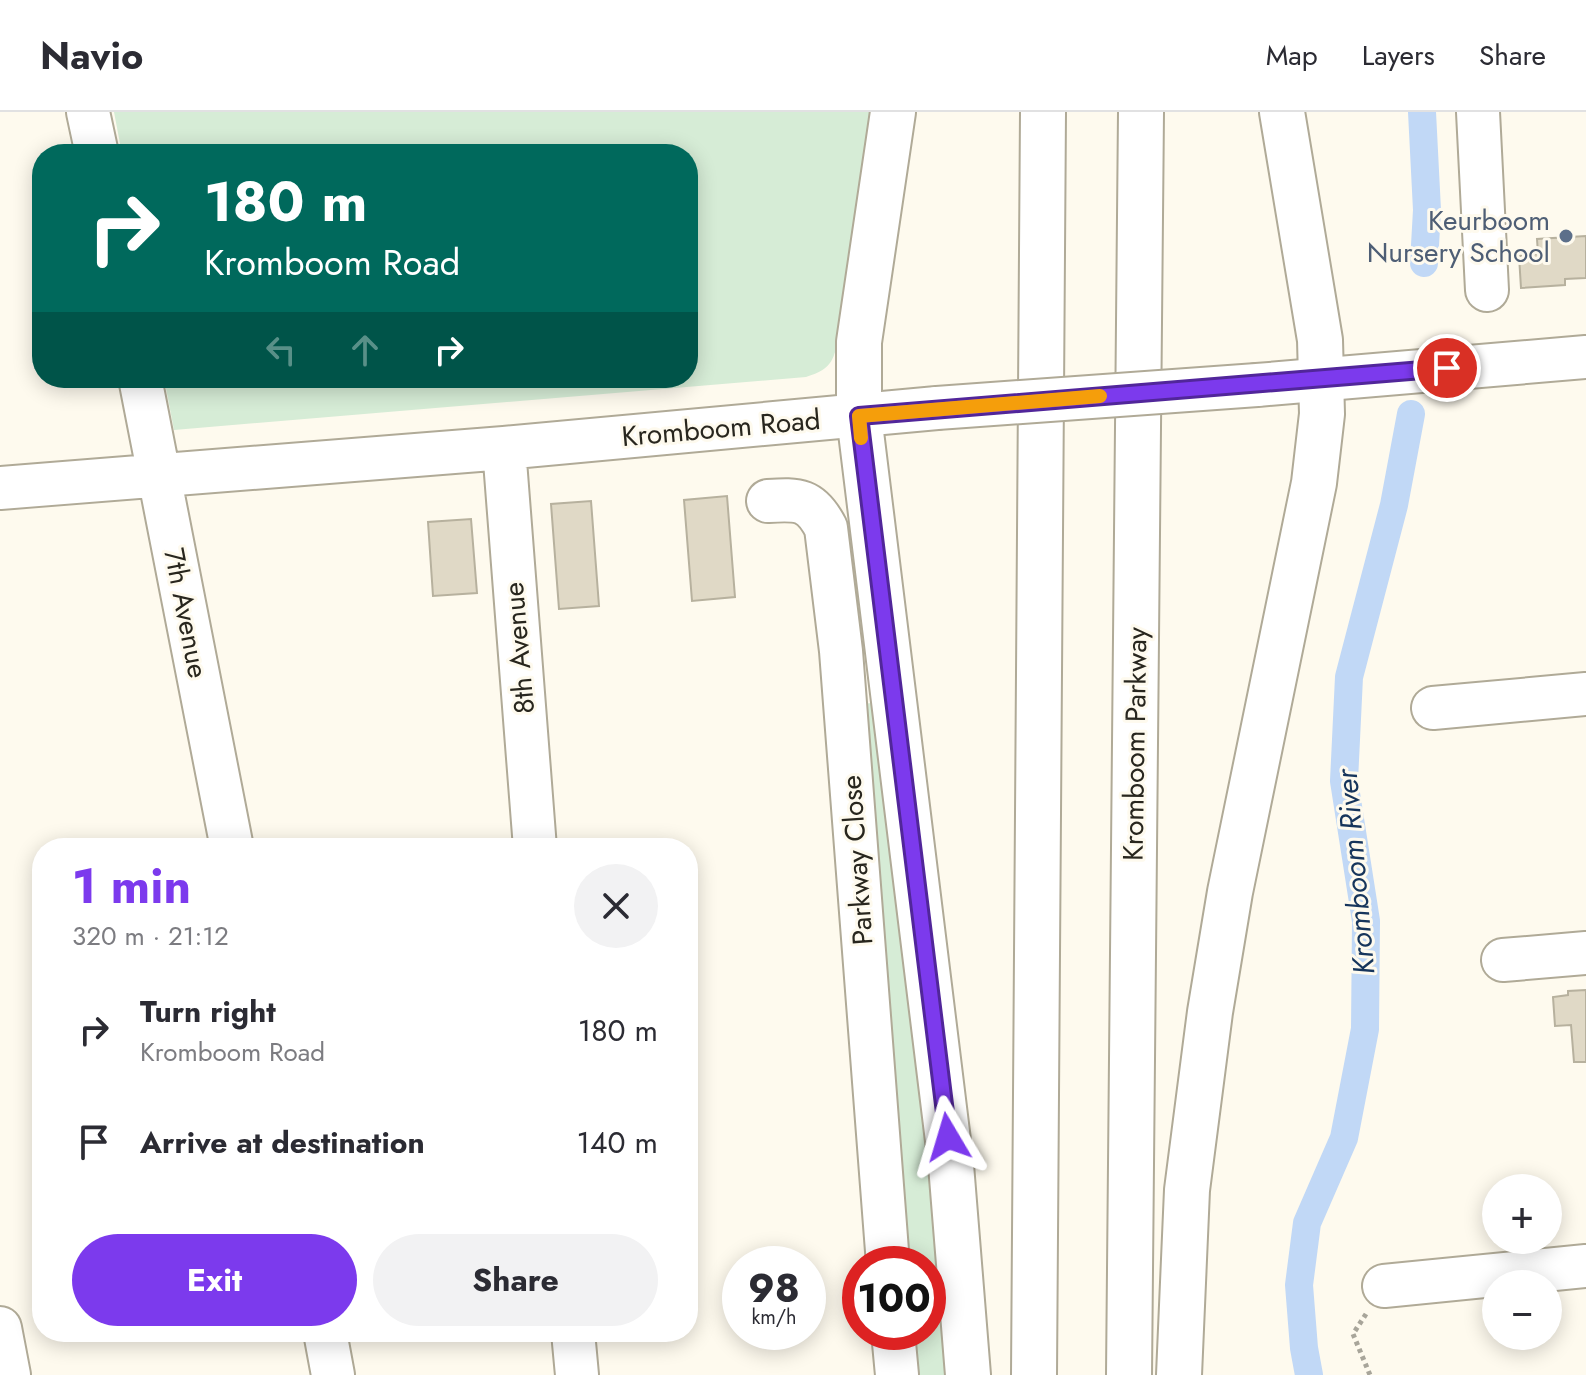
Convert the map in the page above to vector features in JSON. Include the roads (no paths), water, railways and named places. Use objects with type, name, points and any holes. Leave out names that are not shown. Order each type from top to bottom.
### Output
[{"type":"highway","points":[[893,112],[859,342],[859,416],[951,1165],[968,1375]]},
{"type":"highway","points":[[1034,1375],[1043,112]]},
{"type":"highway","name":"Kromboom Parkway","points":[[1129,1375],[1141,112]]},
{"type":"highway","points":[[1179,1375],[1187,1190],[1210,1012],[1230,892],[1314,483],[1322,414],[1320,340],[1282,112]]},
{"type":"street","points":[[88,112],[95,144]]},
{"type":"street","points":[[1478,112],[1487,290]]},
{"type":"street","name":"Kromboom Road","points":[[0,488],[504,448],[937,408],[1586,357]]},
{"type":"street","name":"7th Avenue","points":[[142,388],[230,838]]},
{"type":"street","name":"8th Avenue","points":[[504,448],[534,838]]},
{"type":"street","name":"Parkway Close","points":[[768,501],[801,501],[816,510],[826,528],[841,651],[887,1246]]},
{"type":"street","points":[[1433,708],[1586,694]]},
{"type":"street","points":[[1503,960],[1586,953]]},
{"type":"street","points":[[1384,1286],[1586,1266]]},
{"type":"street","points":[[0,1328],[9,1375]]},
{"type":"street","points":[[327,1342],[333,1375]]},
{"type":"street","points":[[574,1342],[577,1375]]},
{"type":"street","points":[[895,1350],[897,1375]]},
{"type":"waterway","name":"Kromboom River","points":[[1422,112],[1427,210],[1424,263]]},
{"type":"waterway","name":"Kromboom River","points":[[1309,1375],[1299,1285],[1307,1223],[1344,1138],[1365,1029],[1366,921],[1344,781],[1349,677],[1394,505],[1411,414]]},
{"type":"place","name":"Keurboom Nursery School","points":[[1566,236]]}]
